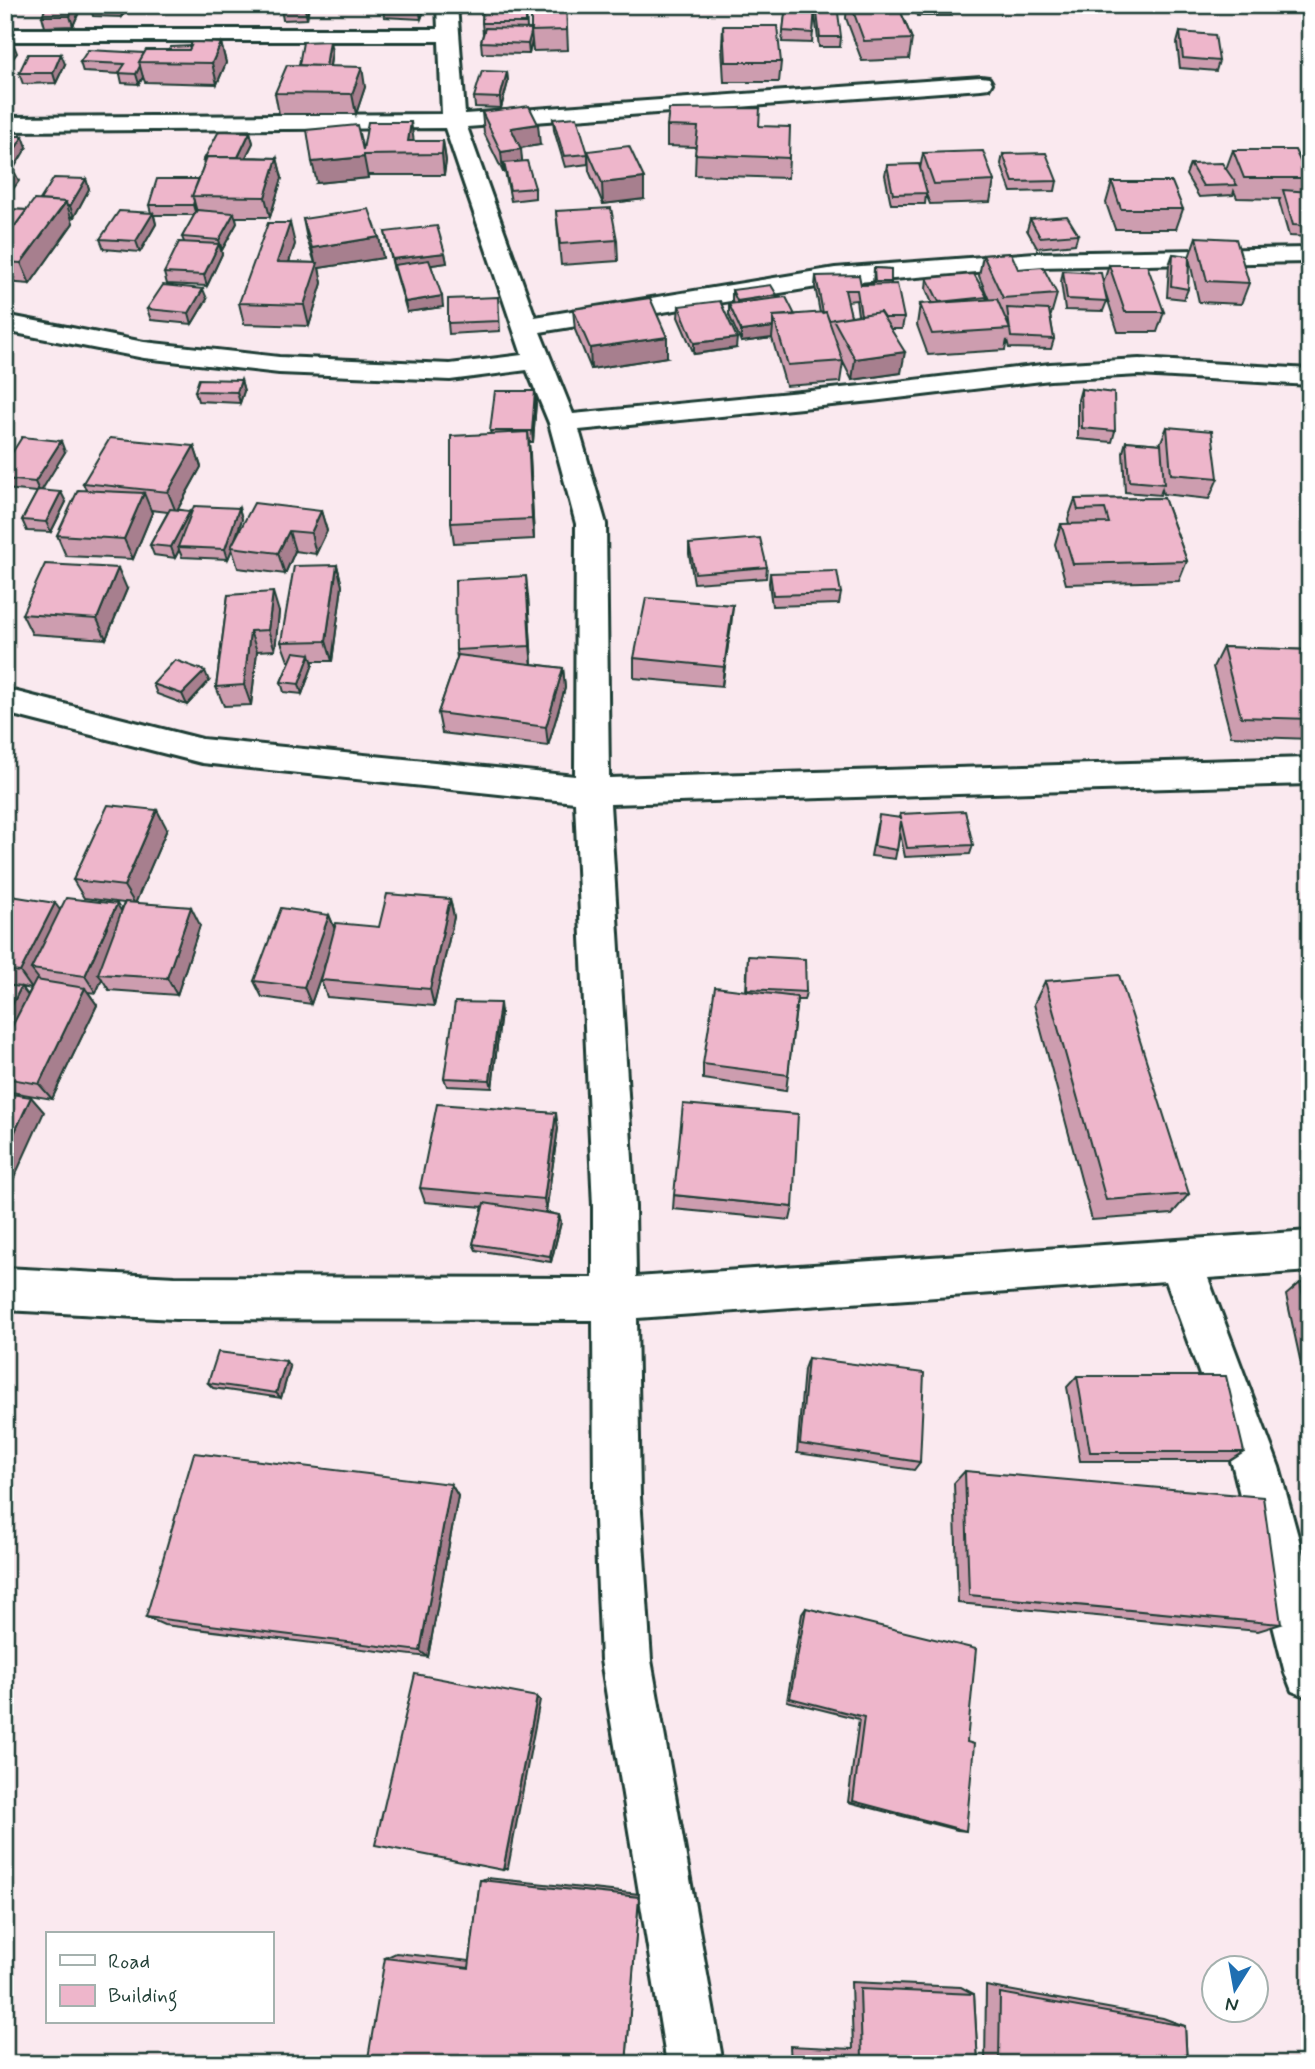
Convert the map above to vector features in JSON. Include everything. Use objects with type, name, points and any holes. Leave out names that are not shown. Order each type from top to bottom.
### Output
[{"type":"street","points":[[5,35],[447,20],[454,121],[531,343],[563,423],[591,524],[593,791],[614,1207],[617,1497],[626,1660],[695,2064]]},
{"type":"street","points":[[5,124],[454,121],[981,83]]},
{"type":"street","points":[[5,323],[144,351],[279,365],[450,372],[531,343],[835,276],[1035,260],[1310,256]]},
{"type":"street","points":[[563,423],[872,393],[1049,372],[1139,367],[1310,377]]},
{"type":"street","points":[[5,701],[202,751],[593,791],[1310,771]]},
{"type":"street","points":[[5,1289],[175,1298],[615,1299],[1310,1251]]},
{"type":"street","points":[[1180,1261],[1256,1467],[1310,1673]]},
{"type":"building","points":[[47,5],[74,5],[70,16],[42,16]]},
{"type":"building","points":[[282,5],[305,5],[305,9],[281,9]]},
{"type":"building","points":[[421,5],[419,8],[382,7]]},
{"type":"building","points":[[483,5],[526,5],[526,23],[482,23]]},
{"type":"building","points":[[531,5],[566,5],[567,30],[531,31]]},
{"type":"building","points":[[786,5],[815,6],[813,33],[783,31]]},
{"type":"building","points":[[816,5],[837,5],[841,37],[820,37]]},
{"type":"building","points":[[851,5],[898,5],[912,39],[864,41]]},
{"type":"building","points":[[723,26],[777,26],[781,62],[725,62]]},
{"type":"building","points":[[485,28],[532,29],[528,44],[481,42]]},
{"type":"building","points":[[1180,32],[1215,35],[1219,61],[1183,58]]},
{"type":"building","points":[[330,41],[326,66],[299,65],[303,42]]},
{"type":"building","points":[[192,42],[221,43],[212,63],[139,62],[146,50],[189,50]]},
{"type":"building","points":[[5,43],[13,43],[5,53]]},
{"type":"building","points":[[191,46],[189,50],[170,50],[171,47]]},
{"type":"building","points":[[88,50],[144,53],[136,74],[119,73],[125,64],[80,62]]},
{"type":"building","points":[[28,54],[61,54],[53,73],[19,73]]},
{"type":"building","points":[[287,65],[362,67],[352,94],[275,93]]},
{"type":"building","points":[[482,71],[507,72],[500,98],[474,97]]},
{"type":"building","points":[[529,106],[538,124],[511,128],[521,149],[501,152],[482,112]]},
{"type":"building","points":[[760,108],[759,126],[790,127],[789,158],[695,154],[698,127],[667,126],[669,109]]},
{"type":"building","points":[[577,117],[588,154],[564,156],[553,119]]},
{"type":"building","points":[[368,122],[411,122],[408,141],[443,141],[442,154],[364,155],[312,162],[307,130],[357,125],[363,150]]},
{"type":"building","points":[[219,131],[250,132],[238,157],[207,157],[203,161]]},
{"type":"building","points":[[5,136],[23,136],[6,164],[5,164]]},
{"type":"building","points":[[629,146],[644,178],[602,183],[588,151]]},
{"type":"building","points":[[1233,150],[1295,150],[1308,178],[1244,178]]},
{"type":"building","points":[[983,151],[994,181],[934,184],[923,153]]},
{"type":"building","points":[[1046,153],[1057,181],[1013,182],[1003,154]]},
{"type":"building","points":[[207,157],[277,158],[265,197],[192,196]]},
{"type":"building","points":[[527,161],[535,188],[510,190],[504,163]]},
{"type":"building","points":[[1222,163],[1237,185],[1203,186],[1190,164]]},
{"type":"building","points":[[919,164],[927,193],[893,194],[887,165]]},
{"type":"building","points":[[5,170],[14,171],[5,184]]},
{"type":"building","points":[[54,178],[86,179],[70,206],[67,206],[66,202],[40,200]]},
{"type":"building","points":[[157,179],[199,179],[192,196],[193,205],[149,205]]},
{"type":"building","points":[[1112,182],[1172,182],[1183,209],[1121,209]]},
{"type":"building","points":[[1283,190],[1310,192],[1310,226],[1293,225]]},
{"type":"building","points":[[34,200],[66,202],[21,263],[5,262],[5,239]]},
{"type":"building","points":[[611,208],[617,240],[560,244],[556,211]]},
{"type":"building","points":[[5,209],[27,210],[6,238],[5,238]]},
{"type":"building","points":[[369,209],[379,237],[312,248],[303,219]]},
{"type":"building","points":[[197,210],[234,213],[219,240],[182,237]]},
{"type":"building","points":[[119,211],[153,213],[136,241],[100,239]]},
{"type":"building","points":[[1067,216],[1078,234],[1040,237],[1030,219]]},
{"type":"building","points":[[268,223],[290,223],[277,262],[318,263],[304,305],[239,303]]},
{"type":"building","points":[[437,226],[445,253],[392,259],[385,232]]},
{"type":"building","points":[[1196,237],[1236,239],[1249,283],[1207,281]]},
{"type":"building","points":[[179,242],[219,244],[204,275],[164,273]]},
{"type":"building","points":[[1011,253],[1018,269],[1043,267],[1057,294],[1003,298],[983,255]]},
{"type":"building","points":[[1173,254],[1189,256],[1188,289],[1171,286]]},
{"type":"building","points":[[429,260],[442,296],[405,302],[394,265]]},
{"type":"building","points":[[1109,265],[1147,265],[1164,312],[1125,312]]},
{"type":"building","points":[[874,268],[891,269],[891,282],[875,282]]},
{"type":"building","points":[[1063,271],[1101,273],[1107,301],[1067,299]]},
{"type":"building","points":[[974,274],[987,297],[939,302],[927,278]]},
{"type":"building","points":[[859,275],[861,285],[897,284],[904,318],[884,318],[880,312],[861,315],[857,290],[845,290],[851,316],[829,320],[826,312],[823,313],[816,276]]},
{"type":"building","points":[[163,285],[203,289],[189,313],[147,309]]},
{"type":"building","points":[[771,285],[777,295],[737,301],[732,290]]},
{"type":"building","points":[[498,297],[499,321],[448,323],[448,299]]},
{"type":"building","points":[[786,297],[795,315],[773,316],[773,327],[741,331],[729,304]]},
{"type":"building","points":[[650,298],[667,337],[590,348],[573,309]]},
{"type":"building","points":[[997,299],[1010,329],[932,334],[920,304]]},
{"type":"building","points":[[720,301],[737,338],[694,343],[679,306]]},
{"type":"building","points":[[1007,308],[1049,310],[1054,339],[1011,337]]},
{"type":"building","points":[[826,312],[843,361],[788,365],[773,316]]},
{"type":"building","points":[[880,312],[905,352],[855,359],[833,319]]},
{"type":"building","points":[[199,379],[241,380],[237,392],[195,391]]},
{"type":"building","points":[[1081,389],[1114,393],[1115,431],[1082,428]]},
{"type":"building","points":[[495,391],[535,391],[532,431],[490,431]]},
{"type":"building","points":[[1167,427],[1212,431],[1218,478],[1171,474]]},
{"type":"building","points":[[528,432],[532,519],[451,523],[451,436]]},
{"type":"building","points":[[22,437],[61,441],[35,482],[5,479],[5,464]]},
{"type":"building","points":[[110,438],[194,446],[168,492],[83,483]]},
{"type":"building","points":[[1126,441],[1161,444],[1164,484],[1129,481]]},
{"type":"building","points":[[38,490],[61,492],[46,522],[22,520]]},
{"type":"building","points":[[78,490],[144,493],[124,539],[57,535]]},
{"type":"building","points":[[1164,498],[1187,561],[1073,564],[1061,524],[1109,523],[1105,509],[1078,510],[1075,499]]},
{"type":"building","points":[[254,503],[321,511],[311,533],[289,531],[278,553],[231,547]]},
{"type":"building","points":[[194,506],[239,508],[225,549],[178,547]]},
{"type":"building","points":[[170,509],[190,511],[171,547],[150,545]]},
{"type":"building","points":[[760,538],[767,567],[695,573],[689,544]]},
{"type":"building","points":[[45,564],[118,568],[97,619],[22,614]]},
{"type":"building","points":[[337,565],[326,641],[281,642],[294,566]]},
{"type":"building","points":[[837,571],[841,593],[773,595],[770,573]]},
{"type":"building","points":[[526,576],[530,646],[456,650],[455,580]]},
{"type":"building","points":[[273,592],[268,630],[250,631],[244,685],[216,687],[228,595]]},
{"type":"building","points":[[646,598],[733,605],[724,667],[634,658]]},
{"type":"building","points":[[1223,647],[1310,650],[1310,719],[1241,717]]},
{"type":"building","points":[[294,652],[310,654],[299,684],[281,682]]},
{"type":"building","points":[[458,655],[563,668],[546,727],[438,713]]},
{"type":"building","points":[[175,660],[205,671],[182,694],[153,684]]},
{"type":"building","points":[[108,805],[157,810],[124,886],[73,880]]},
{"type":"building","points":[[965,811],[973,845],[907,848],[901,821],[897,850],[874,846],[879,815],[901,818],[900,814]]},
{"type":"building","points":[[387,894],[450,899],[430,989],[321,980],[336,923],[379,927]]},
{"type":"building","points":[[5,895],[55,903],[20,972],[5,970]]},
{"type":"building","points":[[66,898],[117,904],[85,976],[31,969]]},
{"type":"building","points":[[125,902],[191,907],[167,978],[98,974]]},
{"type":"building","points":[[281,908],[329,915],[304,987],[254,981]]},
{"type":"building","points":[[748,956],[805,959],[806,992],[747,989]]},
{"type":"building","points":[[1119,975],[1189,1194],[1106,1200],[1045,981]]},
{"type":"building","points":[[36,980],[85,988],[39,1084],[5,1078],[5,1040]]},
{"type":"building","points":[[5,985],[21,987],[5,1019]]},
{"type":"building","points":[[715,987],[797,997],[788,1075],[703,1064]]},
{"type":"building","points":[[455,1002],[500,1003],[490,1080],[444,1078]]},
{"type":"building","points":[[5,1093],[31,1097],[5,1153]]},
{"type":"building","points":[[437,1104],[556,1113],[544,1199],[420,1188]]},
{"type":"building","points":[[683,1104],[798,1114],[793,1207],[674,1195]]},
{"type":"building","points":[[484,1203],[559,1215],[550,1256],[473,1244]]},
{"type":"building","points":[[1300,1283],[1310,1283],[1310,1325]]},
{"type":"building","points":[[218,1352],[286,1361],[276,1393],[208,1383]]},
{"type":"building","points":[[808,1358],[924,1373],[920,1462],[800,1444]]},
{"type":"building","points":[[1077,1376],[1226,1376],[1244,1452],[1090,1452]]},
{"type":"building","points":[[194,1453],[451,1484],[420,1651],[146,1617]]},
{"type":"building","points":[[965,1471],[1263,1497],[1281,1624],[969,1595]]},
{"type":"building","points":[[806,1608],[976,1649],[967,1742],[974,1744],[966,1831],[853,1801],[864,1717],[790,1698]]},
{"type":"building","points":[[415,1674],[537,1697],[503,1870],[375,1845]]},
{"type":"building","points":[[480,1880],[639,1897],[626,2064],[367,2064],[385,1958],[469,1968]]},
{"type":"building","points":[[860,1989],[974,1994],[978,2064],[796,2064],[796,2056],[862,2059]]},
{"type":"building","points":[[1000,1993],[1185,2026],[1187,2064],[999,2064]]}]
